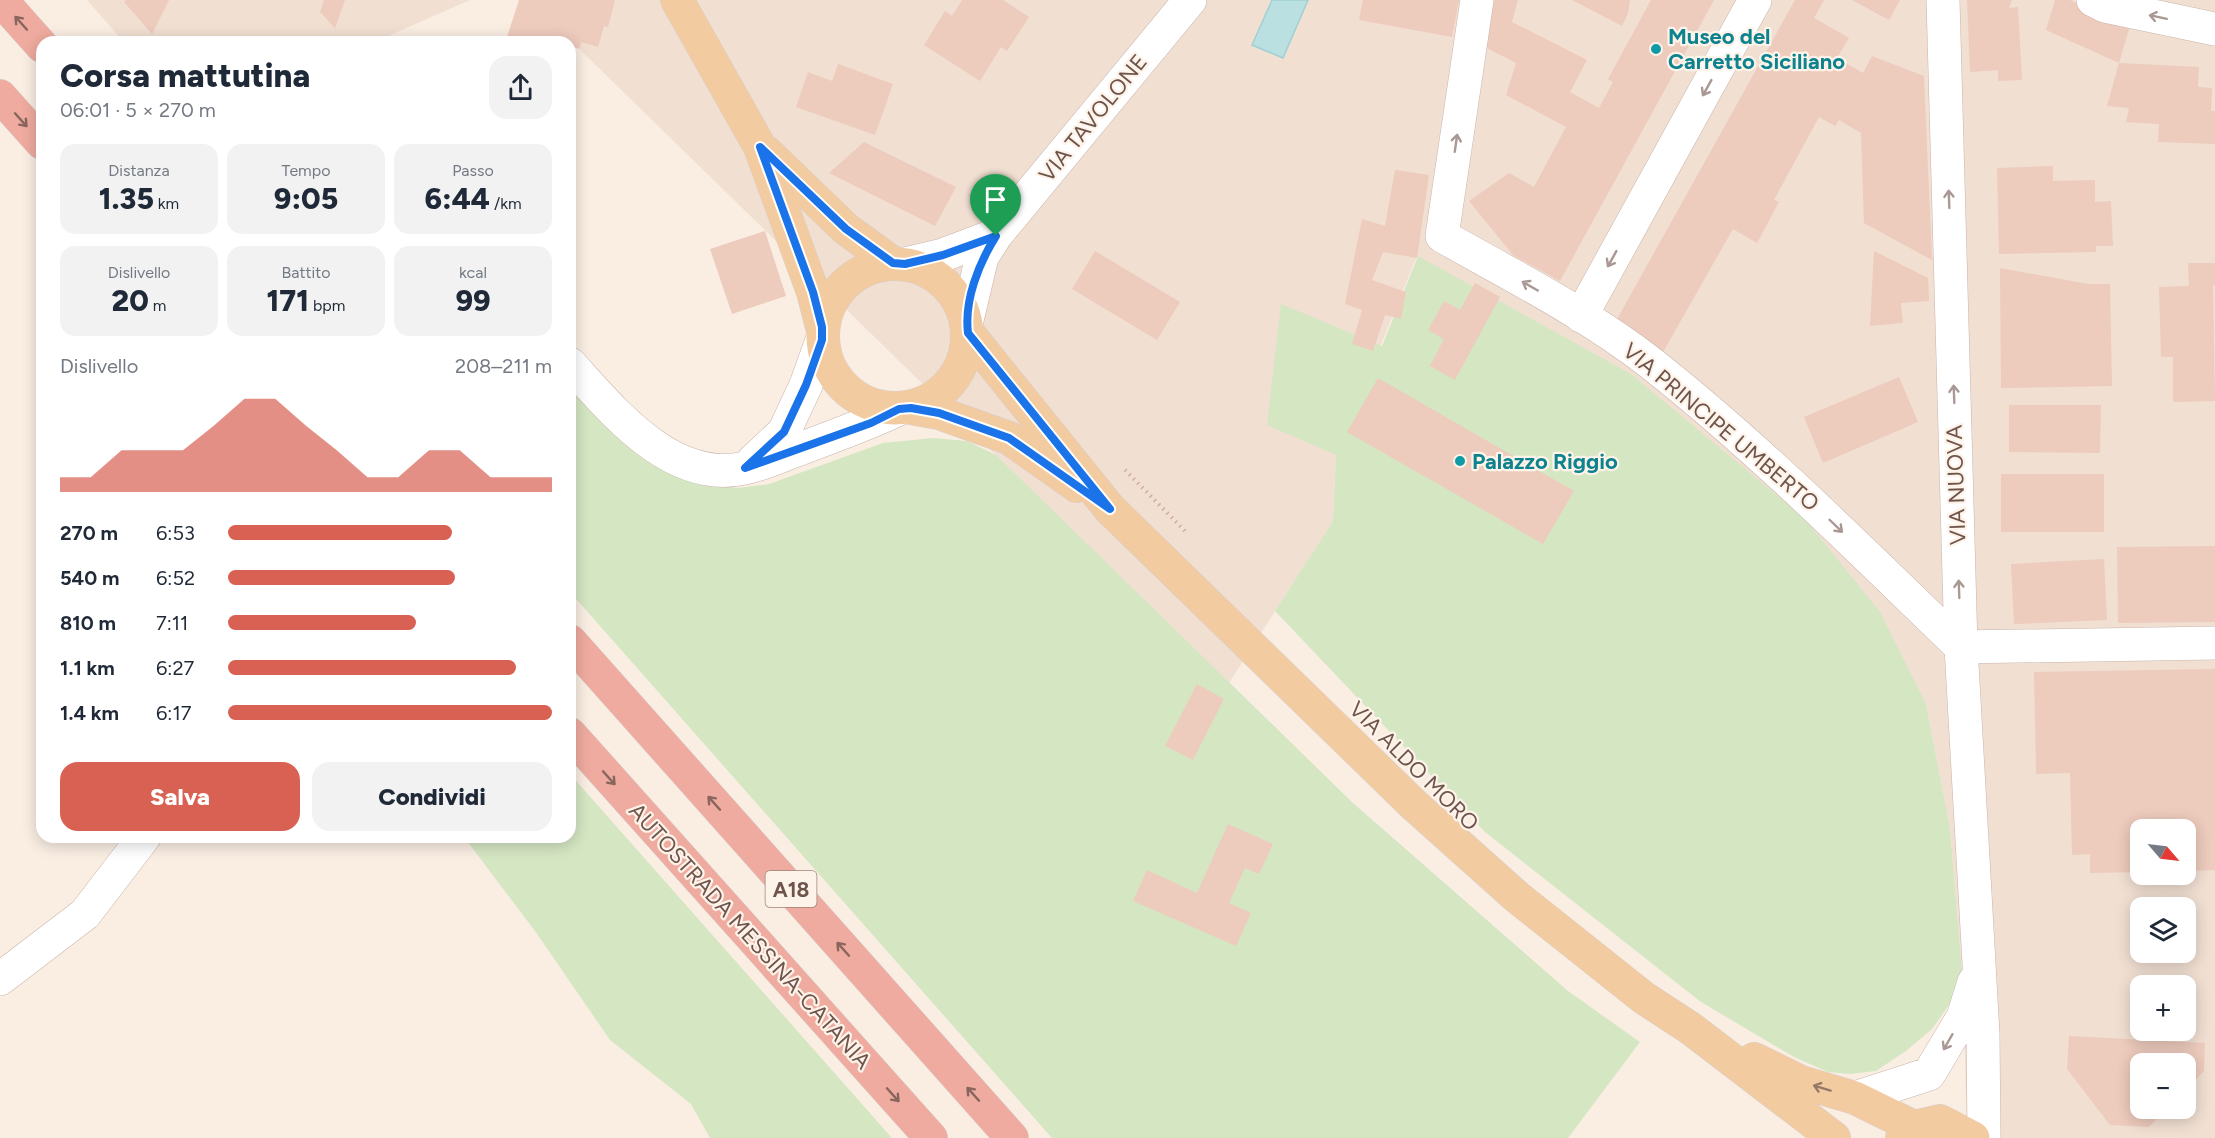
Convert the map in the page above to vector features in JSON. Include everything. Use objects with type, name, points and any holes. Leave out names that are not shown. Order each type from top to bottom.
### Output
[{"type":"highway","points":[[1,0],[36,39]]},
{"type":"highway","points":[[0,96],[36,136]]},
{"type":"highway","name":"A18","points":[[576,648],[1012,1138]]},
{"type":"highway","name":"AUTOSTRADA MESSINA-CATANIA","points":[[576,741],[931,1138]]},
{"type":"main road","points":[[677,0],[760,147],[813,292],[829,368],[846,390],[870,405],[939,413],[1009,438],[1110,509]]},
{"type":"main road","points":[[760,147],[846,229],[899,264]]},
{"type":"main road","points":[[822,333],[830,303],[846,282],[868,269],[899,264],[927,270],[945,283],[958,300],[967,327],[1110,509]]},
{"type":"main road","points":[[905,408],[934,398],[953,381],[964,358],[967,327]]},
{"type":"main road","name":"VIA ALDO MORO","points":[[1110,509],[1413,804],[1499,881],[1644,998],[1690,1028]]},
{"type":"main road","points":[[1690,1028],[1801,1082],[1855,1098],[1908,1133],[1940,1121],[1973,1138]]},
{"type":"main road","points":[[1690,1028],[1834,1138]]},
{"type":"street","name":"VIA TAVOLONE","points":[[967,327],[982,257],[996,236],[1190,0]]},
{"type":"street","name":"VIA PRINCIPE UMBERTO","points":[[1477,0],[1442,236],[1581,316],[1650,363],[1781,474],[1961,647]]},
{"type":"street","points":[[1581,316],[1755,0]]},
{"type":"street","name":"VIA NUOVA","points":[[1943,0],[1961,647],[1983,1034],[1984,1138]]},
{"type":"street","points":[[2093,0],[2105,6],[2215,29]]},
{"type":"street","points":[[899,264],[943,255],[996,236]]},
{"type":"street","points":[[745,468],[784,432],[806,385],[822,333]]},
{"type":"street","points":[[576,370],[626,424],[661,451],[703,467],[721,471],[745,468],[871,423],[905,408]]},
{"type":"street","points":[[1961,647],[2215,643]]},
{"type":"street","points":[[0,979],[85,914],[139,843]]},
{"type":"street","points":[[1908,1133],[1929,1074],[1963,1017],[1978,969]]},
{"type":"street","points":[[1855,1098],[1929,1074]]},
{"type":"path","points":[[1123,468],[1189,535]]},
{"type":"shaded area","points":[[87,0],[470,0],[389,36],[119,36]]},
{"type":"shaded area","points":[[529,0],[2215,0],[2215,1138],[1967,1138],[1963,985],[1950,828],[1926,704],[1417,256],[1336,455],[1333,521],[1229,683],[576,46],[576,36],[566,36]]},
{"type":"green space","points":[[1418,256],[1631,374],[1804,518],[1880,612],[1926,704],[1950,828],[1963,985],[1932,1029],[1906,1051],[1876,1071],[1850,1074],[1828,1072],[1794,1057],[1701,1002],[1485,832],[1275,611],[1333,521],[1336,455],[1267,425],[1281,304],[1382,346]]},
{"type":"green space","points":[[576,388],[692,480],[737,488],[769,484],[883,443],[933,438],[967,441],[996,455],[1353,803],[1568,991],[1640,1042],[1568,1138],[1052,1138],[576,599]]},
{"type":"green space","points":[[576,781],[892,1138],[710,1138],[691,1104],[610,1040],[535,931],[469,843],[576,843]]},
{"type":"water","points":[[1272,0],[1308,0],[1283,58],[1252,45]]},
{"type":"building","points":[[126,0],[169,0],[152,34],[124,2]]},
{"type":"building","points":[[324,0],[345,0],[335,28],[320,12]]},
{"type":"building","points":[[519,0],[615,0],[608,27],[604,26],[598,47],[581,42],[579,49],[576,48],[576,36],[507,36]]},
{"type":"building","points":[[962,0],[1003,0],[1029,17],[1007,51],[1001,47],[980,81],[924,45],[945,11],[952,16]]},
{"type":"building","points":[[1363,0],[1459,0],[1452,37],[1359,20]]},
{"type":"building","points":[[1487,0],[1518,0],[1512,22],[1587,60],[1570,92],[1599,108],[1613,82],[1608,79],[1651,0],[1714,0],[1560,281],[1513,255],[1469,201],[1509,173],[1534,187],[1566,127],[1506,95],[1516,63],[1479,44]]},
{"type":"building","points":[[1572,0],[1630,0],[1628,13],[1622,26]]},
{"type":"building","points":[[1795,0],[1824,0],[1814,18],[1849,38],[1837,58],[1863,73],[1872,56],[1924,76],[1932,260],[1864,223],[1861,133],[1839,120],[1835,126],[1819,117],[1774,200],[1779,202],[1757,243],[1733,229],[1663,352],[1616,321]]},
{"type":"building","points":[[1852,0],[1900,0],[1889,20]]},
{"type":"building","points":[[1967,0],[2012,0],[2009,8],[2018,7],[2022,80],[1998,81],[1998,70],[1970,72]]},
{"type":"building","points":[[2055,0],[2070,0],[2129,29],[2119,63],[2046,30]]},
{"type":"building","points":[[2119,63],[2199,67],[2198,87],[2212,88],[2211,111],[2215,111],[2215,144],[2158,142],[2159,124],[2126,122],[2129,108],[2107,106]]},
{"type":"building","points":[[838,64],[893,84],[875,135],[796,107],[808,72],[832,81]]},
{"type":"building","points":[[864,142],[956,187],[935,226],[829,173]]},
{"type":"building","points":[[2053,166],[2053,181],[2095,180],[2095,202],[2111,201],[2113,246],[2096,246],[2096,252],[1999,254],[1997,168]]},
{"type":"building","points":[[1395,170],[1429,175],[1417,258],[1383,252],[1372,280],[1406,292],[1401,319],[1385,315],[1373,351],[1352,344],[1362,310],[1345,304],[1362,219],[1385,226]]},
{"type":"building","points":[[765,231],[786,296],[732,314],[710,249]]},
{"type":"building","points":[[1095,251],[1180,302],[1157,340],[1072,289]]},
{"type":"building","points":[[1874,251],[1928,278],[1929,301],[1901,303],[1903,323],[1870,326]]},
{"type":"building","points":[[2188,263],[2215,263],[2215,285],[2213,285],[2215,401],[2173,402],[2173,357],[2161,357],[2159,287],[2189,286]]},
{"type":"building","points":[[2000,268],[2088,284],[2110,284],[2112,386],[2001,388]]},
{"type":"building","points":[[1475,283],[1500,297],[1455,380],[1430,366],[1444,339],[1428,330],[1444,301],[1460,310]]},
{"type":"building","points":[[1899,377],[1918,422],[1823,463],[1804,417]]},
{"type":"building","name":"Palazzo Riggio","points":[[1378,378],[1574,491],[1543,544],[1347,432]]},
{"type":"building","points":[[2009,405],[2101,405],[2100,453],[2009,452]]},
{"type":"building","points":[[2001,474],[2104,474],[2104,532],[2001,532]]},
{"type":"building","points":[[2215,546],[2215,622],[2118,623],[2117,547]]},
{"type":"building","points":[[2104,559],[2107,620],[2014,624],[2011,564]]},
{"type":"building","points":[[2215,669],[2215,870],[2196,871],[2196,819],[2130,819],[2130,872],[2090,873],[2090,854],[2072,855],[2070,773],[2036,774],[2034,672]]},
{"type":"building","points":[[1197,684],[1224,699],[1193,760],[1165,746]]},
{"type":"building","points":[[1228,824],[1273,844],[1259,874],[1245,868],[1229,903],[1251,913],[1236,946],[1133,901],[1147,870],[1197,893]]},
{"type":"building","points":[[2069,1036],[2130,1039],[2130,1041],[2205,1043],[2204,1071],[2196,1079],[2196,1053],[2130,1053],[2130,1119],[2157,1119],[2149,1127],[2110,1125],[2067,1069]]},
{"type":"place","name":"Museo del Carretto Siciliano","points":[[1656,49]]},
{"type":"place","name":"Palazzo Riggio","points":[[1460,461]]},
{"type":"route","points":[[760,147],[846,229],[893,263],[905,264],[943,255],[996,236],[982,257],[967,320],[968,333],[1110,509],[1009,438],[939,413],[911,408],[899,409],[871,423],[745,468],[784,432],[806,385],[822,340],[822,327],[813,292],[760,147]]}]
